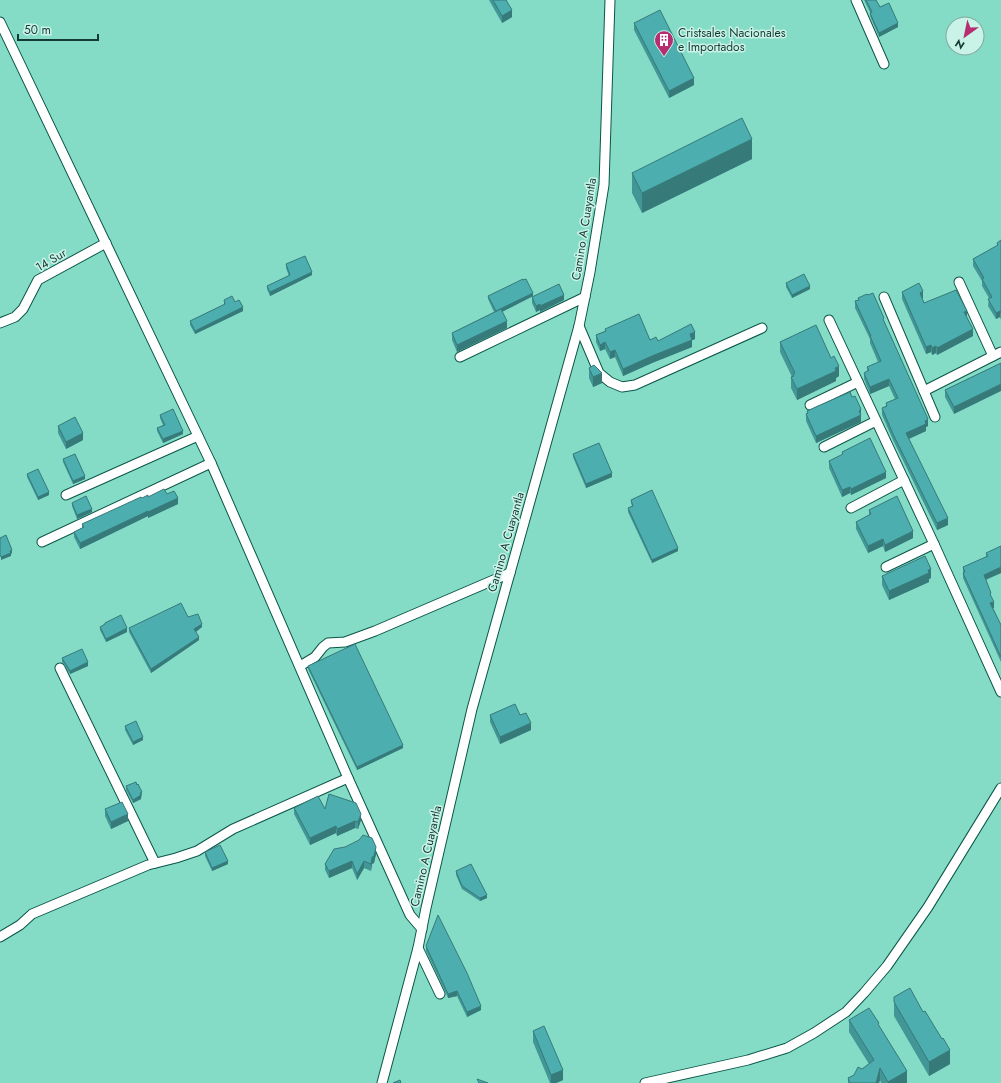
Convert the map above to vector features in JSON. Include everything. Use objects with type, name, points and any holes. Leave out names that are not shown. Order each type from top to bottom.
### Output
[{"type":"street","points":[[610,2],[619,0]]},
{"type":"street","points":[[856,0],[884,64]]},
{"type":"street","name":"Camino A Cuayantla","points":[[382,1083],[418,948],[472,709],[586,297],[604,185],[610,2]]},
{"type":"street","points":[[0,22],[211,463],[348,778],[410,915],[422,928]]},
{"type":"street","name":"14 Sur","points":[[0,323],[15,317],[23,309],[38,280],[106,242]]},
{"type":"street","points":[[924,391],[997,354],[960,282]]},
{"type":"street","points":[[460,357],[586,297]]},
{"type":"street","points":[[884,297],[935,417]]},
{"type":"street","points":[[829,320],[934,544],[1001,692]]},
{"type":"street","points":[[579,326],[600,373],[610,382],[622,387],[635,385],[762,328]]},
{"type":"street","points":[[810,405],[858,382]]},
{"type":"street","points":[[824,447],[876,420]]},
{"type":"street","points":[[66,495],[198,436]]},
{"type":"street","points":[[42,542],[211,463]]},
{"type":"street","points":[[851,508],[904,480]]},
{"type":"street","points":[[886,567],[934,544]]},
{"type":"street","points":[[300,666],[315,657],[328,643],[345,642],[375,631],[510,573]]},
{"type":"street","points":[[60,668],[155,863]]},
{"type":"street","points":[[0,937],[20,925],[32,914],[148,865],[197,851],[233,829],[348,778]]},
{"type":"street","points":[[644,1083],[748,1060],[787,1048],[814,1033],[846,1012],[887,966],[928,908],[1001,788]]},
{"type":"street","points":[[418,948],[440,994]]},
{"type":"building","points":[[493,0],[506,0],[512,10],[502,16]]},
{"type":"building","points":[[866,0],[876,0],[880,7],[889,3],[898,23],[879,33]]},
{"type":"building","name":"Cristsales Nacionales e Importados","points":[[660,10],[694,78],[669,91],[634,23]]},
{"type":"building","points":[[742,118],[752,139],[642,193],[632,173]]},
{"type":"building","points":[[1001,240],[1001,313],[1000,311],[996,313],[988,299],[992,297],[982,279],[984,278],[973,259],[998,245],[997,243]]},
{"type":"building","points":[[305,256],[312,272],[270,292],[267,286],[290,275],[286,264]]},
{"type":"building","points":[[804,274],[810,286],[792,295],[786,283]]},
{"type":"building","points":[[523,279],[526,279],[533,293],[496,311],[488,296]]},
{"type":"building","points":[[919,283],[923,291],[920,293],[924,303],[956,290],[967,311],[964,312],[973,329],[937,348],[936,346],[932,348],[931,345],[926,347],[902,292]]},
{"type":"building","points":[[559,284],[564,295],[540,306],[540,304],[536,306],[532,297]]},
{"type":"building","points":[[873,293],[884,318],[883,319],[928,419],[925,421],[926,424],[906,433],[948,518],[937,523],[893,434],[882,408],[887,406],[886,403],[898,398],[889,379],[870,387],[864,373],[869,370],[867,367],[881,361],[855,301],[867,294]]},
{"type":"building","points":[[232,296],[235,302],[239,300],[243,307],[195,331],[190,321],[225,304],[224,300]]},
{"type":"building","points":[[501,309],[507,321],[457,345],[452,333]]},
{"type":"building","points":[[639,314],[650,340],[656,337],[658,341],[691,324],[695,332],[690,334],[692,340],[623,369],[615,350],[610,352],[605,342],[600,345],[596,335],[606,331],[605,329]]},
{"type":"building","points":[[816,325],[831,358],[834,356],[839,366],[835,368],[836,371],[797,389],[791,377],[794,376],[793,374],[795,373],[780,342]]},
{"type":"building","points":[[1001,363],[1001,384],[954,407],[945,390]]},
{"type":"building","points":[[594,365],[602,373],[593,377],[589,368]]},
{"type":"building","points":[[850,392],[852,397],[855,396],[861,409],[859,411],[861,415],[816,436],[806,414],[808,413],[807,411]]},
{"type":"building","points":[[173,409],[183,431],[163,439],[157,428],[165,425],[160,415]]},
{"type":"building","points":[[75,417],[83,433],[66,442],[58,426]]},
{"type":"building","points":[[870,438],[886,472],[851,489],[850,487],[842,490],[829,461],[843,454],[842,452]]},
{"type":"building","points":[[599,443],[612,473],[586,484],[573,454]]},
{"type":"building","points":[[75,454],[85,476],[73,481],[63,459]]},
{"type":"building","points":[[38,469],[49,492],[38,497],[27,474]]},
{"type":"building","points":[[164,489],[167,494],[174,491],[178,498],[80,543],[74,532],[84,527],[82,524],[141,497],[142,498],[148,495],[148,497]]},
{"type":"building","points":[[652,490],[678,548],[652,560],[628,508],[633,506],[631,500]]},
{"type":"building","points":[[86,496],[92,509],[77,515],[72,503]]},
{"type":"building","points":[[897,496],[913,531],[885,545],[883,539],[868,546],[856,522],[871,514],[869,510]]},
{"type":"building","points":[[6,535],[12,550],[10,551],[11,553],[1,557],[0,538]]},
{"type":"building","points":[[1001,546],[1001,567],[984,575],[994,602],[990,603],[1001,625],[1001,657],[963,573],[965,572],[963,567],[988,556],[986,553]]},
{"type":"building","points":[[925,556],[931,569],[928,570],[929,573],[889,591],[882,576]]},
{"type":"building","points":[[181,603],[188,617],[198,614],[202,624],[194,629],[199,637],[151,669],[129,628]]},
{"type":"building","points":[[121,615],[127,628],[106,639],[100,627]]},
{"type":"building","points":[[355,644],[403,745],[357,767],[308,666]]},
{"type":"building","points":[[82,649],[88,662],[70,671],[62,658]]},
{"type":"building","points":[[515,704],[520,715],[526,713],[531,723],[500,737],[490,715]]},
{"type":"building","points":[[136,721],[143,737],[133,742],[125,726]]},
{"type":"building","points":[[136,782],[142,792],[140,793],[141,795],[133,800],[126,786]]},
{"type":"building","points":[[329,794],[356,803],[361,814],[358,822],[355,821],[337,829],[336,826],[310,838],[294,808],[318,796],[325,809]]},
{"type":"building","points":[[122,802],[128,814],[111,822],[105,809]]},
{"type":"building","points":[[363,835],[372,838],[376,847],[371,864],[364,861],[357,874],[352,861],[329,871],[325,864],[334,849],[345,847],[359,840]]},
{"type":"building","points":[[220,845],[228,861],[212,868],[205,852]]},
{"type":"building","points":[[471,864],[487,895],[480,898],[462,886],[456,871]]},
{"type":"building","points":[[438,915],[467,973],[481,1006],[467,1012],[457,991],[448,994],[426,946]]},
{"type":"building","points":[[910,988],[923,1012],[925,1011],[950,1050],[929,1062],[894,1002],[894,997]]},
{"type":"building","points":[[869,1008],[907,1071],[888,1082],[880,1068],[876,1083],[850,1083],[848,1078],[854,1075],[858,1067],[862,1069],[874,1060],[849,1020]]},
{"type":"building","points":[[544,1026],[563,1070],[551,1075],[533,1031]]},
{"type":"building","points":[[477,1079],[488,1083],[479,1083]]},
{"type":"building","points":[[400,1080],[401,1083],[393,1083]]},
{"type":"place","name":"Cristsales Nacionales e Importados","points":[[664,57]]}]
